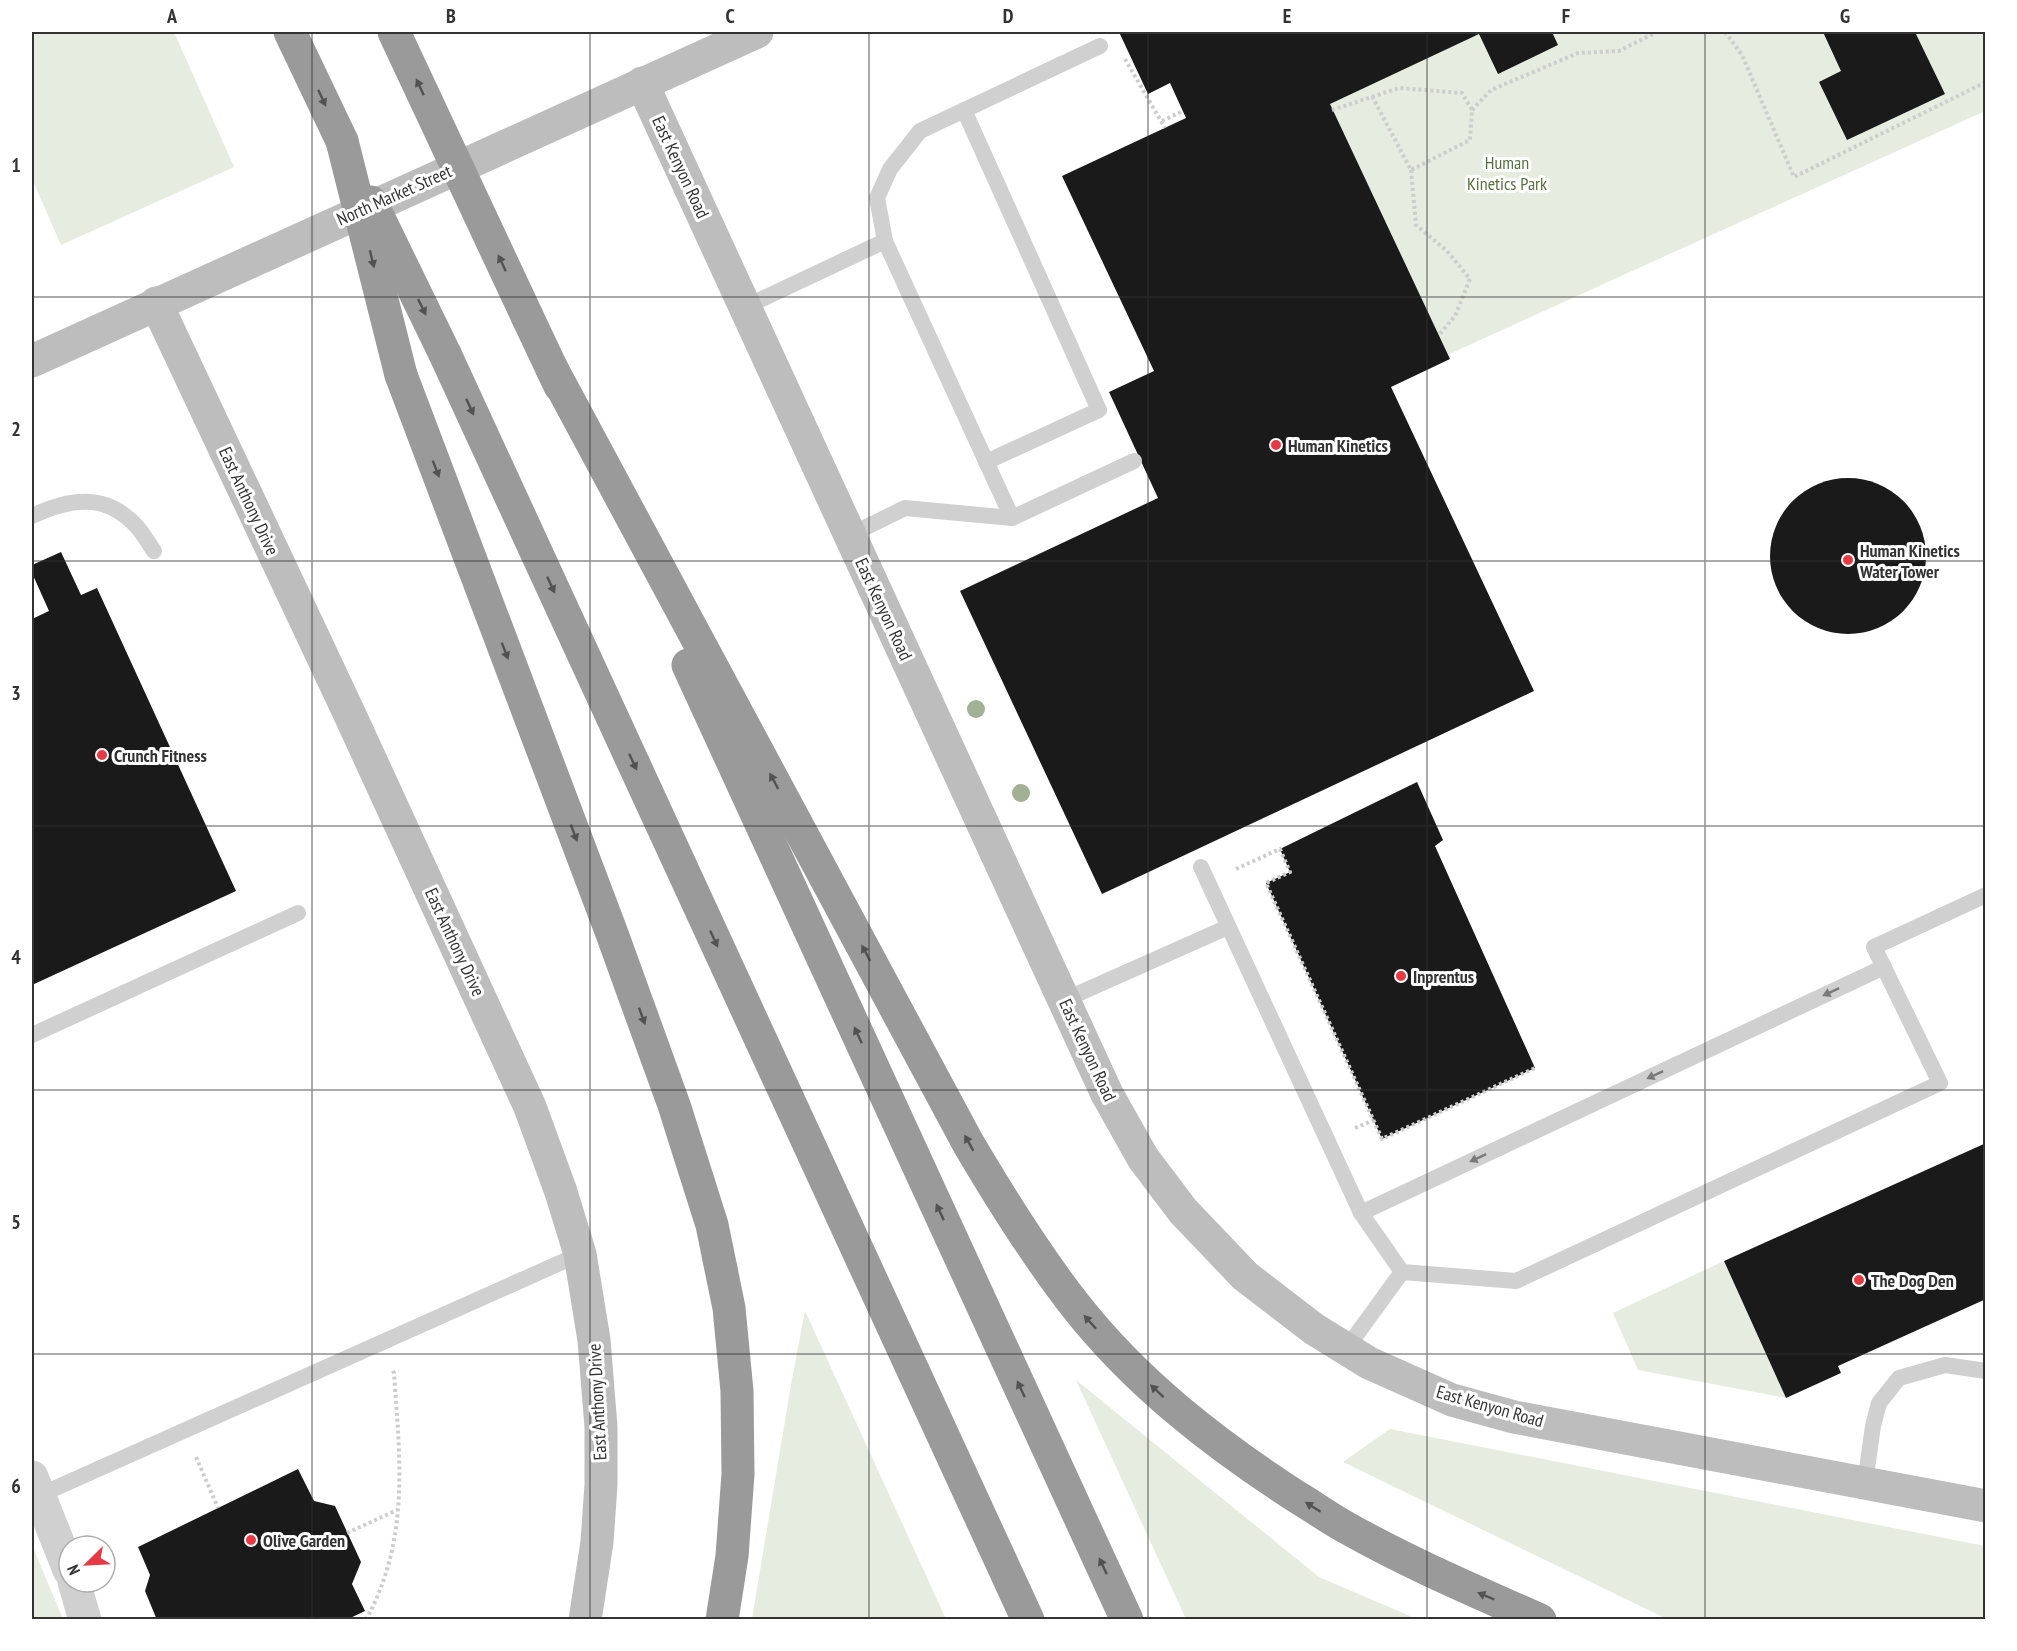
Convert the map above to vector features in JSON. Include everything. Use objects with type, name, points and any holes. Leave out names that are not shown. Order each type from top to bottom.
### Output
[{"type":"highway","points":[[394,32],[551,367],[1127,1620]]},
{"type":"highway","points":[[296,43],[445,354],[1028,1620]]},
{"type":"highway","points":[[342,141],[400,375],[611,931],[674,1105],[712,1225],[729,1308],[737,1391],[738,1474],[732,1556],[722,1620]]},
{"type":"highway","points":[[551,367],[968,1143],[1014,1221],[1076,1306],[1129,1365],[1186,1418],[1249,1466],[1347,1528],[1450,1581],[1540,1620]]},
{"type":"street","name":"North Market Street","points":[[32,361],[757,32]]},
{"type":"street","name":"East Kenyon Road","points":[[642,84],[1107,1094],[1143,1158],[1183,1211],[1245,1276],[1314,1329],[1370,1363],[1452,1400],[1514,1417],[1986,1506]]},
{"type":"street","name":"East Anthony Drive","points":[[156,303],[350,714],[530,1107],[561,1192],[580,1254],[594,1340],[601,1427],[601,1485],[597,1542],[590,1600],[585,1620]]},
{"type":"street","points":[[36,1486],[57,1539]]},
{"type":"street","points":[[77,1594],[85,1620]]},
{"type":"lane","points":[[1012,518],[885,241],[877,198],[890,169],[920,131],[1100,46]]},
{"type":"lane","points":[[964,110],[1099,410],[986,462]]},
{"type":"lane","points":[[745,307],[885,241]]},
{"type":"lane","points":[[850,535],[905,508],[1012,518],[1134,461]]},
{"type":"lane","points":[[32,516],[52,506],[80,501],[98,501],[117,511],[137,527],[154,551]]},
{"type":"lane","points":[[1204,874],[1361,1213],[1402,1272]]},
{"type":"lane","points":[[1402,1272],[1516,1281],[1940,1083],[1874,947],[1986,895]]},
{"type":"lane","points":[[32,1035],[298,914]]},
{"type":"lane","points":[[1064,1000],[1228,927]]},
{"type":"lane","points":[[1361,1213],[1884,967]]},
{"type":"lane","points":[[36,1486],[184,1431],[580,1254]]},
{"type":"lane","points":[[1346,1349],[1402,1272]]},
{"type":"lane","points":[[1865,1483],[1873,1426],[1879,1403],[1899,1378],[1945,1365],[1986,1371]]},
{"type":"path","points":[[1472,110],[1491,90],[1578,53],[1620,51],[1657,32]]},
{"type":"path","points":[[1725,32],[1742,55],[1794,177],[1986,82]]},
{"type":"path","points":[[1100,46],[1113,39],[1166,128]]},
{"type":"path","points":[[1332,110],[1399,88],[1462,93],[1472,110],[1470,140],[1412,170]]},
{"type":"path","points":[[1372,96],[1412,170],[1416,225],[1447,251],[1470,279],[1455,316],[1438,336]]},
{"type":"path","points":[[1162,121],[1183,111]]},
{"type":"path","points":[[1204,874],[1280,849],[1290,873],[1266,883],[1382,1139],[1535,1068]]},
{"type":"path","points":[[366,1620],[385,1578],[396,1540],[401,1475],[394,1373],[381,1343]]},
{"type":"path","points":[[184,1431],[219,1508]]},
{"type":"path","points":[[347,1533],[398,1510]]},
{"type":"green space","points":[[32,32],[174,32],[234,167],[61,245],[32,179]]},
{"type":"green space","name":"Human Kinetics Park","points":[[1287,32],[1985,32],[1985,111],[1436,360]]},
{"type":"green space","points":[[1724,1261],[1786,1398],[1638,1370],[1613,1313]]},
{"type":"green space","points":[[805,1311],[946,1619],[752,1619]]},
{"type":"green space","points":[[1076,1380],[1319,1577],[1417,1619],[1186,1619]]},
{"type":"green space","points":[[1390,1429],[1985,1546],[1985,1619],[1667,1619],[1343,1462]]},
{"type":"green space","points":[[32,1545],[63,1619],[32,1619]]},
{"type":"building","name":"Human Kinetics","points":[[1119,32],[1552,32],[1558,45],[1498,74],[1479,34],[1330,104],[1450,359],[1391,387],[1534,691],[1102,894],[960,591],[1158,498],[1109,392],[1154,371],[1062,176],[1186,118],[1170,83],[1148,94]]},
{"type":"building","points":[[1823,32],[1915,32],[1945,94],[1847,140],[1819,82],[1841,71]]},
{"type":"building","name":"Human Kinetics Water Tower","points":[[1848,478],[1878,484],[1903,501],[1920,526],[1926,556],[1920,586],[1903,611],[1878,628],[1848,634],[1818,628],[1793,611],[1776,586],[1770,556],[1776,526],[1793,501],[1818,484]]},
{"type":"building","name":"Crunch Fitness","points":[[61,552],[81,595],[97,588],[236,891],[32,985],[32,619],[49,611],[32,573],[32,565]]},
{"type":"building","name":"Inprentus","points":[[1417,782],[1443,840],[1435,846],[1535,1068],[1382,1139],[1266,883],[1290,872],[1280,849]]},
{"type":"building","name":"The Dog Den","points":[[1986,1143],[1986,1299],[1838,1366],[1841,1373],[1786,1398],[1724,1261]]},
{"type":"building","name":"Olive Garden","points":[[298,1469],[314,1501],[335,1506],[361,1562],[352,1584],[365,1611],[346,1620],[157,1620],[145,1591],[150,1575],[138,1547]]},
{"type":"place","name":"Human Kinetics","points":[[1276,445]]},
{"type":"place","name":"Human Kinetics Water Tower","points":[[1848,560]]},
{"type":"place","name":"Crunch Fitness","points":[[102,755]]},
{"type":"place","name":"Inprentus","points":[[1401,976]]},
{"type":"place","name":"The Dog Den","points":[[1859,1280]]},
{"type":"place","name":"Olive Garden","points":[[251,1540]]}]
